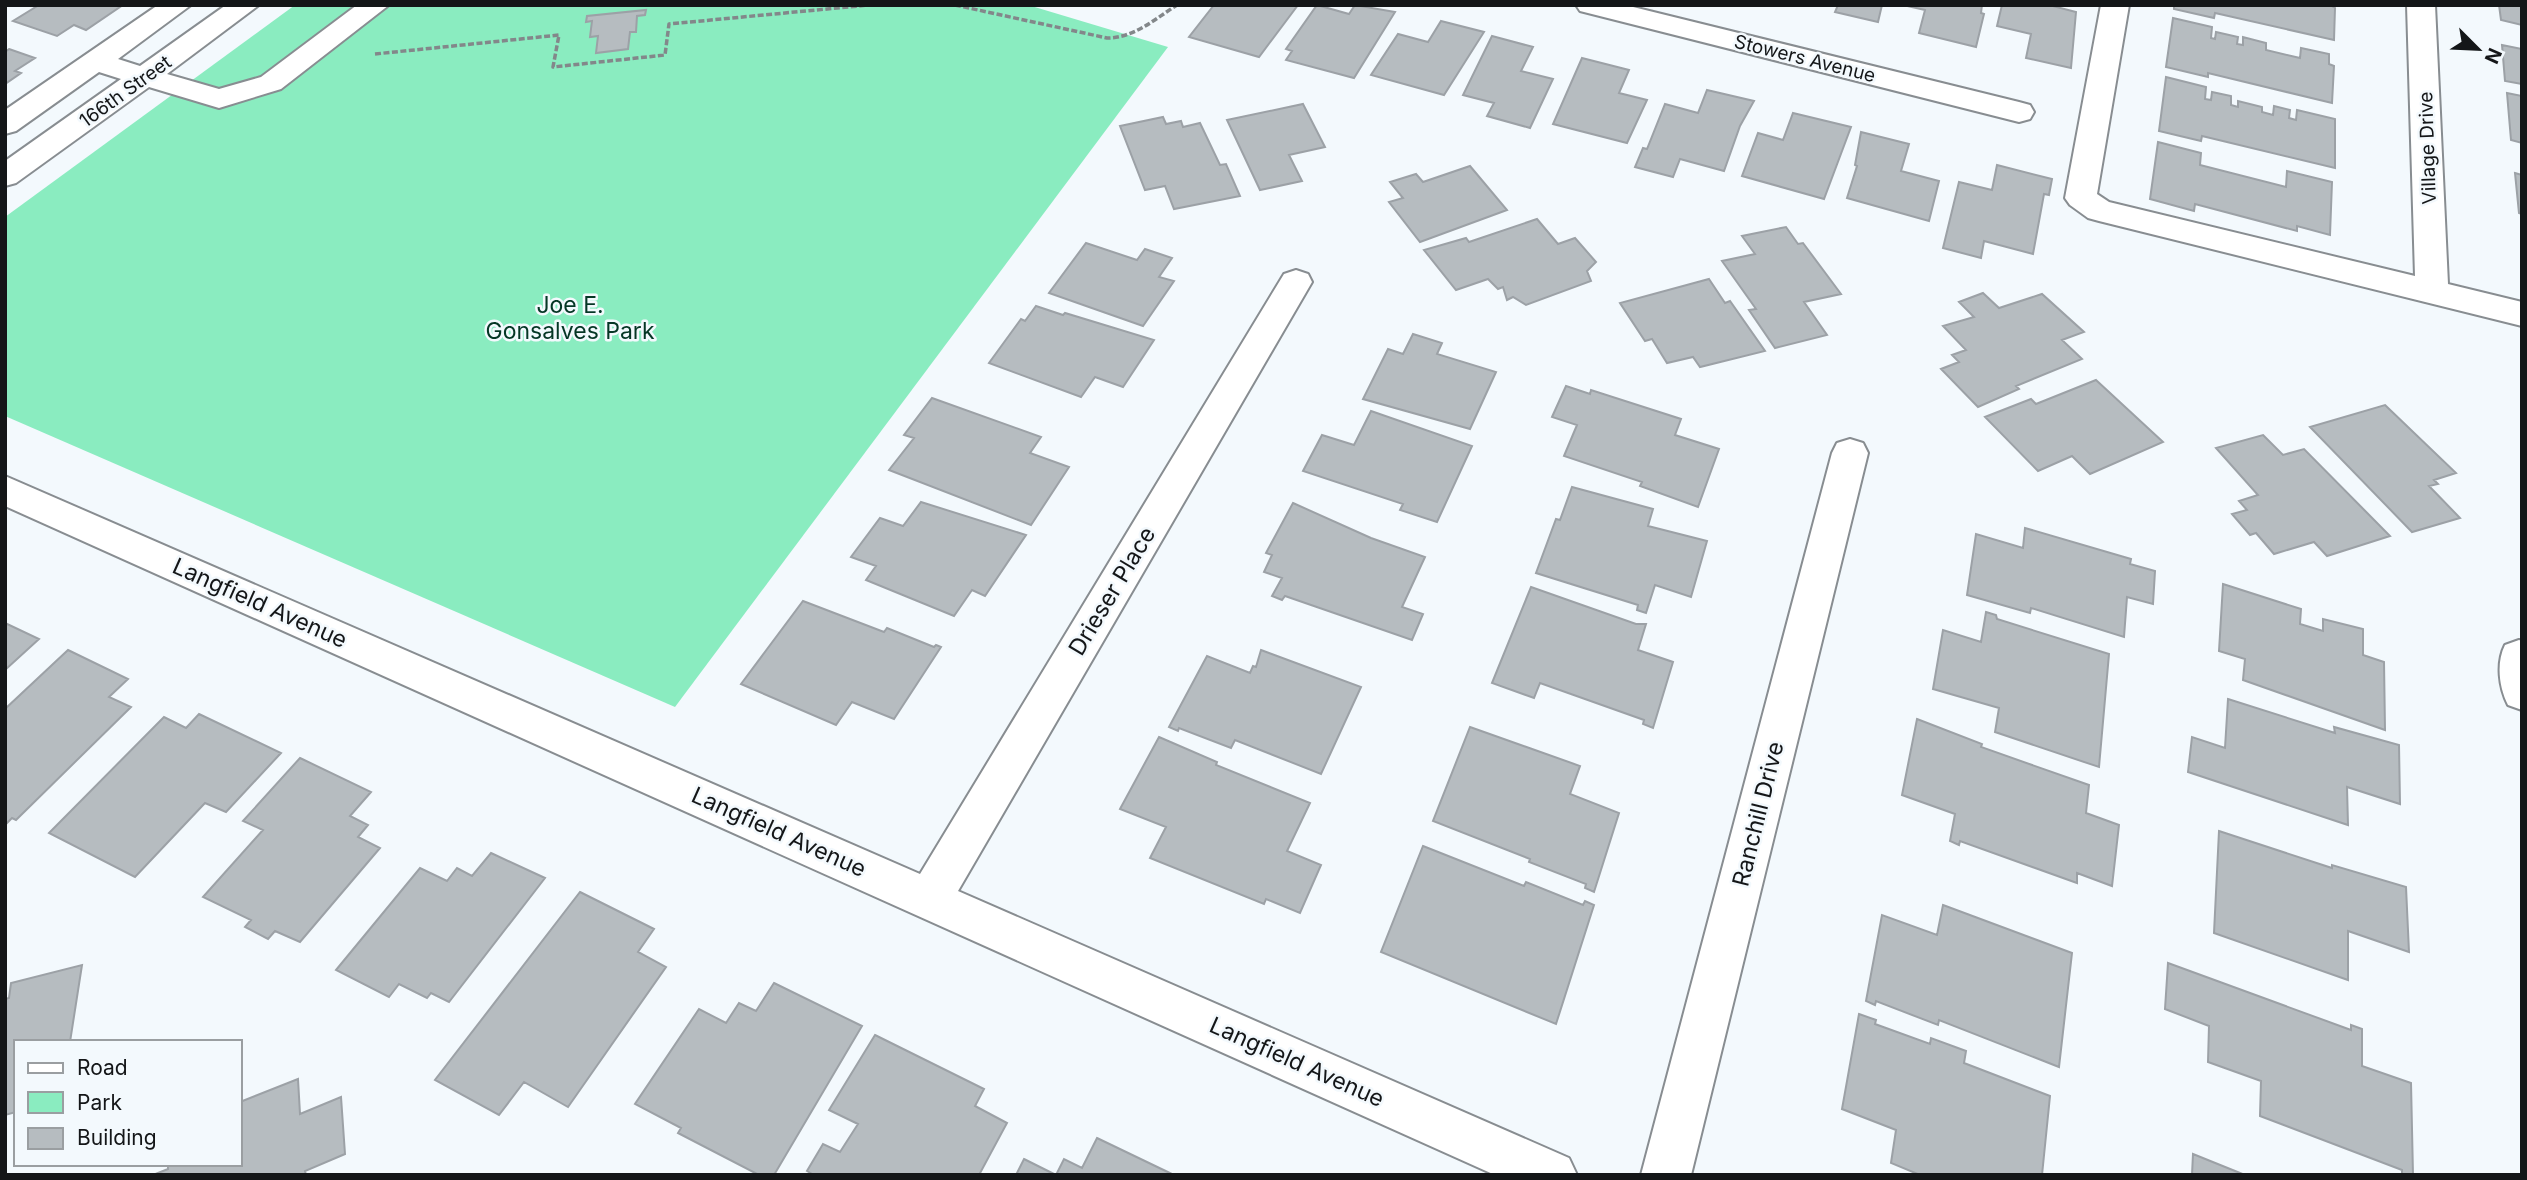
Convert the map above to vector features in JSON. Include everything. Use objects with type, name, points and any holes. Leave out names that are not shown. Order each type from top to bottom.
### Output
[{"type":"street","name":"166th Street","points":[[5,124],[177,5]]},
{"type":"street","name":"166th Street","points":[[5,176],[245,5]]},
{"type":"street","points":[[96,62],[219,99],[271,83],[375,5]]},
{"type":"street","name":"Stowers Avenue","points":[[1590,5],[2019,112]]},
{"type":"street","points":[[2115,5],[2081,198],[2099,210],[2522,314]]},
{"type":"street","name":"Village Drive","points":[[2421,5],[2432,290]]},
{"type":"street","name":"Drieser Place","points":[[929,899],[1296,282]]},
{"type":"street","name":"Ranchill Drive","points":[[1666,1175],[1850,453]]},
{"type":"street","name":"Langfield Avenue","points":[[5,490],[1552,1175]]},
{"type":"path","points":[[315,50],[339,57],[559,35],[553,67],[665,55],[668,24],[869,5]]},
{"type":"path","points":[[955,5],[1107,38],[1121,38],[1177,5]]},
{"type":"green space","name":"Joe E. Gonsalves Park","points":[[295,5],[1028,5],[1168,47],[675,707],[5,416],[5,217]]},
{"type":"building","points":[[39,5],[123,5],[86,30],[74,25],[57,36],[13,21]]},
{"type":"building","points":[[1214,5],[1298,5],[1259,57],[1189,37]]},
{"type":"building","points":[[1317,5],[1349,14],[1355,5],[1395,12],[1354,78],[1286,60],[1292,51],[1286,49]]},
{"type":"building","points":[[1838,5],[1882,5],[1878,22],[1835,12]]},
{"type":"building","points":[[1903,5],[1982,5],[1981,13],[1984,14],[1976,47],[1919,33],[1925,10]]},
{"type":"building","points":[[2002,5],[2049,5],[2076,12],[2071,68],[2026,58],[2031,34],[1997,26]]},
{"type":"building","points":[[2174,5],[2330,5],[2335,8],[2334,40],[2215,13],[2214,18],[2174,9]]},
{"type":"building","points":[[2499,5],[2522,5],[2522,25],[2501,20]]},
{"type":"building","points":[[646,10],[645,15],[637,16],[636,32],[630,32],[628,49],[596,53],[598,36],[590,37],[592,21],[586,22],[587,16]]},
{"type":"building","points":[[2173,18],[2212,27],[2211,38],[2215,39],[2216,32],[2238,37],[2237,44],[2243,45],[2243,37],[2266,43],[2266,50],[2300,58],[2301,48],[2329,54],[2329,64],[2334,66],[2332,103],[2208,73],[2208,77],[2166,67]]},
{"type":"building","points":[[1441,21],[1484,32],[1444,95],[1371,75],[1398,34],[1428,42]]},
{"type":"building","points":[[1492,36],[1533,47],[1521,71],[1553,79],[1530,128],[1487,116],[1494,103],[1463,95]]},
{"type":"building","points":[[2502,45],[2522,49],[2522,84],[2505,81]]},
{"type":"building","points":[[9,49],[35,58],[15,71],[21,73],[5,84],[5,52]]},
{"type":"building","points":[[1582,58],[1629,70],[1619,93],[1647,100],[1627,143],[1553,124]]},
{"type":"building","points":[[2166,77],[2206,87],[2205,99],[2211,100],[2212,92],[2231,96],[2231,105],[2238,107],[2238,101],[2262,107],[2262,112],[2273,115],[2274,106],[2290,110],[2289,118],[2296,120],[2297,110],[2335,119],[2335,168],[2202,136],[2201,141],[2159,131]]},
{"type":"building","points":[[1707,90],[1754,101],[1740,126],[1724,171],[1680,159],[1673,177],[1635,167],[1643,148],[1647,149],[1665,104],[1698,113]]},
{"type":"building","points":[[2507,93],[2522,96],[2522,143],[2511,140]]},
{"type":"building","points":[[1303,104],[1325,147],[1289,155],[1302,181],[1260,190],[1227,120]]},
{"type":"building","points":[[1793,113],[1851,127],[1824,199],[1742,176],[1758,133],[1783,140]]},
{"type":"building","points":[[1163,117],[1166,124],[1181,121],[1183,127],[1200,123],[1220,165],[1226,164],[1240,196],[1174,209],[1165,186],[1145,190],[1120,126]]},
{"type":"building","points":[[1861,132],[1909,144],[1901,171],[1939,181],[1929,221],[1847,198],[1857,166],[1855,165]]},
{"type":"building","points":[[2158,142],[2201,153],[2200,165],[2286,187],[2287,171],[2332,182],[2330,235],[2297,226],[2297,231],[2195,204],[2194,211],[2150,199]]},
{"type":"building","points":[[1997,165],[2052,179],[2049,195],[2044,194],[2033,254],[1984,241],[1981,258],[1943,248],[1959,182],[1992,190]]},
{"type":"building","points":[[1470,166],[1507,210],[1420,242],[1389,202],[1403,198],[1390,182],[1416,174],[1423,182]]},
{"type":"building","points":[[2515,173],[2522,175],[2522,214],[2519,213]]},
{"type":"building","points":[[1537,219],[1558,244],[1575,238],[1596,262],[1587,271],[1591,281],[1526,305],[1513,297],[1507,300],[1503,287],[1498,289],[1488,279],[1456,290],[1424,250],[1466,238],[1469,242]]},
{"type":"building","points":[[1786,227],[1798,244],[1803,243],[1841,294],[1804,302],[1827,335],[1775,348],[1749,310],[1756,309],[1722,261],[1755,254],[1742,236]]},
{"type":"building","points":[[1086,243],[1137,260],[1145,249],[1172,258],[1159,277],[1174,281],[1143,326],[1049,293]]},
{"type":"building","points":[[1709,279],[1725,303],[1730,301],[1765,351],[1700,367],[1693,357],[1667,363],[1652,339],[1645,341],[1620,303]]},
{"type":"building","points":[[1983,293],[1999,308],[2042,294],[2084,332],[2062,340],[2082,359],[2016,386],[2019,389],[1978,407],[1941,369],[1959,362],[1952,355],[1966,350],[1943,326],[1974,317],[1959,302]]},
{"type":"building","points":[[1036,306],[1154,340],[1123,387],[1095,377],[1081,397],[989,363],[1021,319],[1025,321]]},
{"type":"building","points":[[1413,334],[1442,343],[1437,354],[1496,372],[1470,429],[1363,399],[1388,349],[1403,354]]},
{"type":"building","points":[[2096,380],[2163,442],[2090,474],[2072,456],[2038,471],[1985,417],[2031,399],[2036,404]]},
{"type":"building","points":[[1566,386],[1590,394],[1591,390],[1681,419],[1675,435],[1719,449],[1698,507],[1640,486],[1642,482],[1564,456],[1577,425],[1552,417]]},
{"type":"building","points":[[932,398],[1041,437],[1030,453],[1069,467],[1031,525],[889,470],[914,438],[904,435]]},
{"type":"building","points":[[2385,405],[2456,473],[2434,480],[2438,484],[2429,486],[2460,518],[2412,532],[2310,427]]},
{"type":"building","points":[[1371,411],[1472,446],[1437,522],[1400,510],[1403,504],[1303,471],[1322,435],[1354,445]]},
{"type":"building","points":[[2263,435],[2283,455],[2304,449],[2390,536],[2327,556],[2314,542],[2274,554],[2256,533],[2250,535],[2232,514],[2247,510],[2239,501],[2258,495],[2216,448]]},
{"type":"building","points":[[1572,487],[1653,509],[1648,526],[1707,541],[1691,597],[1655,585],[1646,613],[1637,610],[1638,605],[1536,573],[1556,519],[1560,520]]},
{"type":"building","points":[[921,502],[1026,535],[985,596],[972,590],[954,616],[866,580],[876,566],[851,557],[880,518],[903,526]]},
{"type":"building","points":[[1293,503],[1371,538],[1425,557],[1402,607],[1423,614],[1412,640],[1285,596],[1282,600],[1272,596],[1282,578],[1264,572],[1272,555],[1266,553]]},
{"type":"building","points":[[2025,528],[2131,559],[2130,564],[2155,571],[2153,604],[2127,597],[2124,637],[2031,608],[2030,613],[1967,595],[1976,534],[2023,548]]},
{"type":"building","points":[[2223,584],[2301,609],[2300,624],[2323,631],[2323,619],[2363,629],[2363,655],[2384,662],[2385,730],[2243,680],[2245,659],[2219,651]]},
{"type":"building","points":[[1531,587],[1636,624],[1646,624],[1638,650],[1673,662],[1653,728],[1643,724],[1644,720],[1540,683],[1534,698],[1492,683]]},
{"type":"building","points":[[803,601],[884,632],[887,628],[934,647],[941,647],[894,719],[852,702],[836,725],[741,684]]},
{"type":"building","points":[[1986,612],[1996,615],[1997,619],[2109,654],[2099,767],[1995,732],[1999,708],[1933,689],[1943,630],[1981,642]]},
{"type":"building","points":[[5,623],[39,639],[5,670]]},
{"type":"building","points":[[68,650],[128,679],[109,697],[131,707],[16,820],[12,818],[5,825],[5,709]]},
{"type":"building","points":[[1261,650],[1361,687],[1321,774],[1235,740],[1231,748],[1179,728],[1178,731],[1169,727],[1207,656],[1250,673],[1253,666],[1256,667]]},
{"type":"building","points":[[2228,699],[2335,733],[2334,727],[2399,745],[2400,804],[2347,787],[2348,825],[2188,772],[2192,737],[2225,748]]},
{"type":"building","points":[[199,714],[281,753],[226,812],[205,803],[135,877],[49,833],[164,717],[186,728]]},
{"type":"building","points":[[1917,719],[1982,744],[1981,747],[2089,785],[2086,813],[2119,825],[2112,886],[2077,873],[2077,883],[1960,841],[1959,845],[1950,841],[1955,814],[1902,795]]},
{"type":"building","points":[[1470,727],[1580,766],[1570,794],[1619,813],[1594,892],[1585,888],[1586,884],[1529,862],[1530,859],[1433,821]]},
{"type":"building","points":[[1159,737],[1217,762],[1216,765],[1310,803],[1287,851],[1321,865],[1300,913],[1266,899],[1264,904],[1150,858],[1166,827],[1120,809]]},
{"type":"building","points":[[300,758],[371,792],[350,816],[368,825],[358,837],[380,848],[300,942],[275,931],[268,939],[245,927],[251,920],[203,897],[263,830],[243,821]]},
{"type":"building","points":[[2219,831],[2332,868],[2332,865],[2406,887],[2409,952],[2348,931],[2348,980],[2214,933]]},
{"type":"building","points":[[1423,846],[1524,886],[1526,882],[1583,905],[1585,901],[1594,905],[1556,1024],[1381,952]]},
{"type":"building","points":[[491,853],[545,878],[449,1002],[431,993],[427,998],[399,984],[389,997],[336,970],[420,868],[447,881],[457,868],[472,876]]},
{"type":"building","points":[[580,892],[654,929],[638,952],[666,967],[568,1107],[524,1082],[499,1115],[435,1080]]},
{"type":"building","points":[[1943,905],[2072,953],[2059,1067],[1939,1020],[1938,1025],[1876,1001],[1875,1005],[1866,1001],[1882,915],[1937,935]]},
{"type":"building","points":[[2168,963],[2351,1030],[2351,1025],[2362,1029],[2362,1066],[2411,1083],[2413,1175],[2402,1175],[2402,1170],[2260,1116],[2261,1081],[2208,1062],[2209,1026],[2165,1009]]},
{"type":"building","points":[[82,965],[70,1040],[14,1040],[14,1113],[5,1115],[5,999],[9,998],[11,983]]},
{"type":"building","points":[[774,983],[862,1026],[774,1175],[759,1175],[678,1133],[681,1128],[635,1104],[699,1009],[726,1023],[739,1003],[756,1011]]},
{"type":"building","points":[[1859,1014],[1876,1020],[1875,1024],[1930,1044],[1931,1038],[1966,1051],[1964,1063],[2050,1096],[2042,1175],[1920,1175],[1891,1163],[1896,1130],[1842,1109]]},
{"type":"building","points":[[875,1035],[984,1089],[975,1106],[1007,1123],[979,1175],[814,1175],[807,1171],[823,1144],[840,1152],[858,1124],[829,1110]]},
{"type":"building","points":[[298,1079],[300,1114],[341,1097],[345,1154],[305,1171],[306,1175],[153,1175],[168,1169],[168,1166],[242,1166],[242,1101]]},
{"type":"building","points":[[1097,1138],[1174,1175],[1056,1175],[1064,1159],[1082,1168]]},
{"type":"building","points":[[2193,1154],[2245,1175],[2192,1175]]},
{"type":"building","points":[[1024,1159],[1056,1175],[1016,1175]]}]
